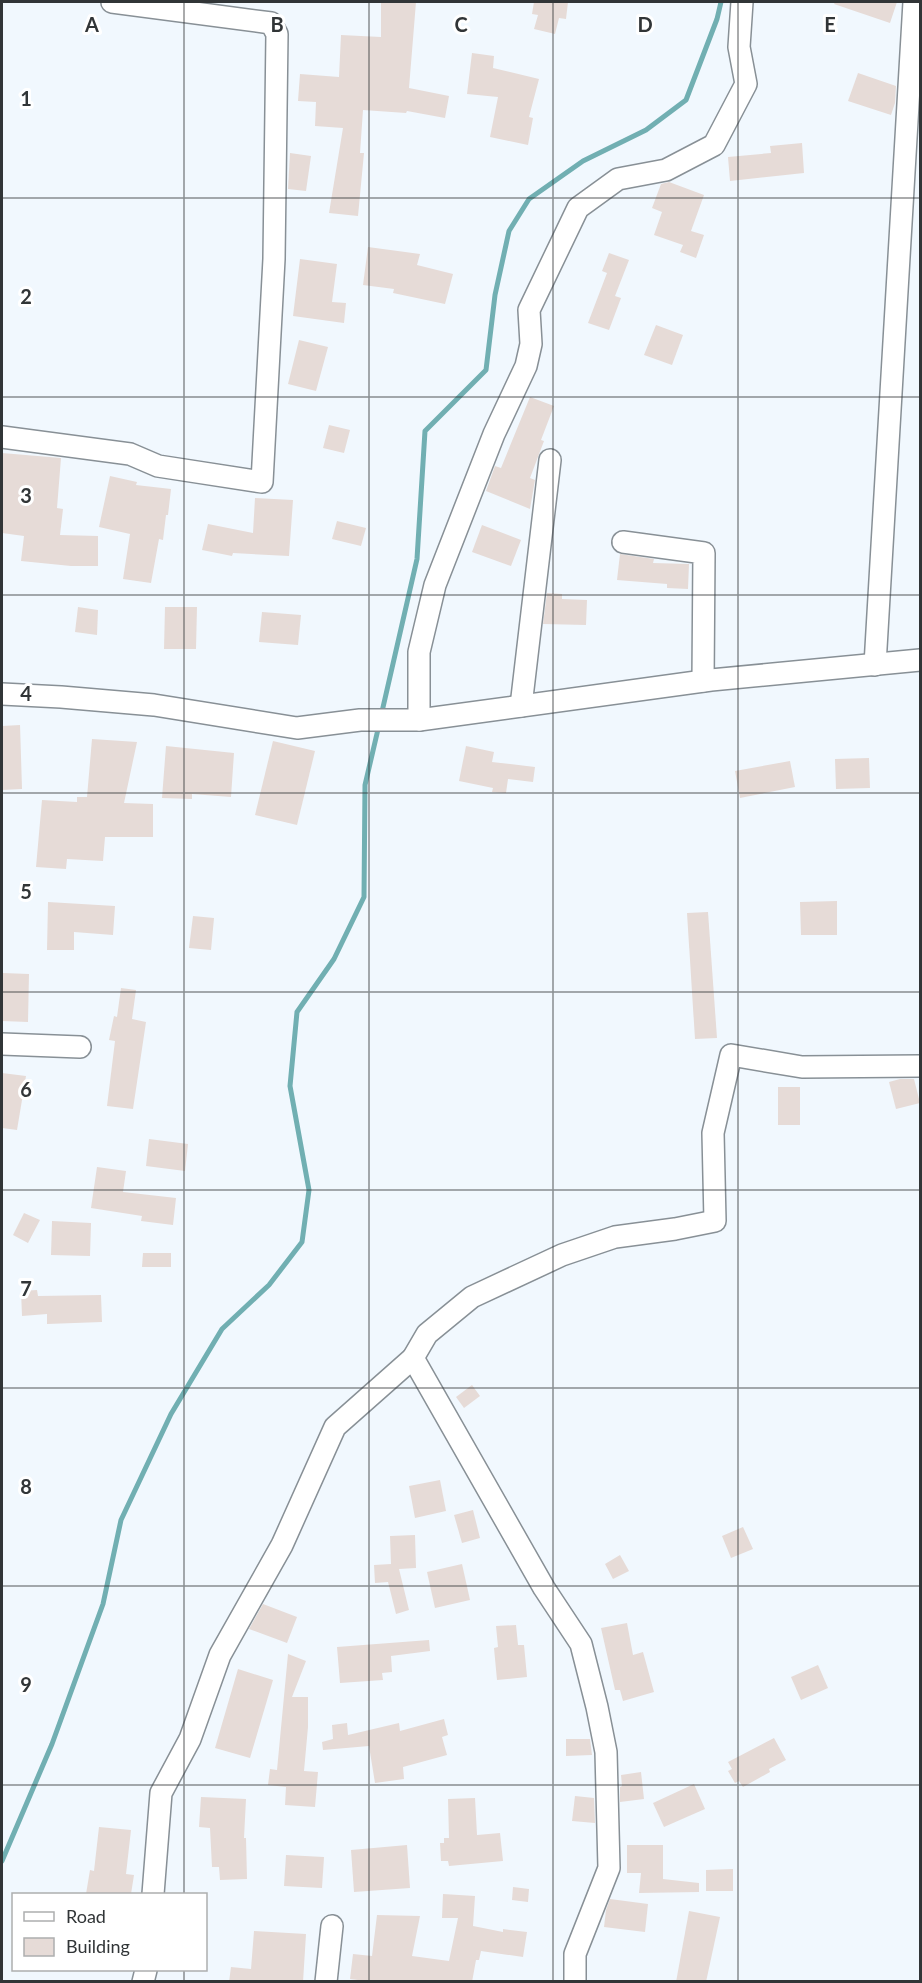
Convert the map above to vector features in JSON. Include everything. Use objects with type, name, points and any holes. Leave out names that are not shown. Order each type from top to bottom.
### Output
[{"type":"street","points":[[2,437],[130,454],[158,466],[262,482],[274,260],[277,34],[271,23],[112,2]]},
{"type":"street","points":[[419,720],[419,652],[435,585],[494,434],[526,366],[531,344],[529,310],[578,208],[618,179],[666,170],[714,145],[746,84],[740,47],[742,2]]},
{"type":"street","points":[[875,665],[914,2]]},
{"type":"street","points":[[521,706],[550,460]]},
{"type":"street","points":[[623,542],[704,553],[703,681]]},
{"type":"street","points":[[2,694],[154,705],[297,728],[360,720],[419,720],[703,681],[921,660]]},
{"type":"street","points":[[2,1044],[80,1047]]},
{"type":"street","points":[[153,1893],[161,1793],[190,1738],[220,1655],[282,1545],[334,1427],[413,1358],[427,1334],[472,1297],[552,1260],[615,1237],[715,1221],[713,1133],[731,1055],[802,1067],[921,1066]]},
{"type":"street","points":[[413,1358],[544,1588],[581,1644],[606,1752],[609,1868],[575,1954],[575,1982]]},
{"type":"street","points":[[326,1982],[332,1926]]},
{"type":"building","points":[[381,2],[416,2],[409,88],[449,96],[445,118],[407,111],[406,113],[363,110],[360,153],[364,153],[358,216],[329,213],[343,128],[315,126],[316,102],[298,101],[300,74],[339,77],[341,35],[381,37]]},
{"type":"building","points":[[534,2],[568,2],[566,19],[559,18],[555,34],[534,29],[538,15],[532,14]]},
{"type":"building","points":[[835,2],[897,2],[890,23],[834,4]]},
{"type":"building","points":[[472,53],[494,56],[493,68],[539,79],[529,117],[533,118],[528,145],[490,137],[498,97],[467,94]]},
{"type":"building","points":[[858,73],[896,86],[895,103],[891,115],[848,101]]},
{"type":"building","points":[[802,143],[804,173],[730,181],[728,157],[771,153],[770,146]]},
{"type":"building","points":[[290,153],[311,156],[306,191],[288,189]]},
{"type":"building","points":[[669,182],[704,195],[691,231],[704,235],[696,258],[680,252],[683,245],[654,235],[662,212],[652,208],[661,184]]},
{"type":"building","points":[[368,247],[420,254],[417,265],[453,274],[445,304],[393,293],[394,289],[363,285]]},
{"type":"building","points":[[609,253],[629,260],[615,296],[621,298],[609,330],[588,323],[607,273],[602,271]]},
{"type":"building","points":[[300,259],[337,264],[332,302],[346,303],[344,323],[293,316]]},
{"type":"building","points":[[656,325],[683,335],[672,365],[644,355]]},
{"type":"building","points":[[299,340],[328,347],[316,391],[288,384]]},
{"type":"building","points":[[530,397],[554,406],[530,478],[535,480],[530,509],[486,491],[495,466],[501,468]]},
{"type":"building","points":[[329,425],[350,430],[344,453],[323,448]]},
{"type":"building","points":[[2,453],[61,458],[57,508],[63,509],[60,535],[98,536],[98,566],[21,561],[24,536],[2,533]]},
{"type":"building","points":[[110,476],[137,482],[136,485],[171,489],[163,540],[159,539],[151,583],[123,579],[130,534],[99,527]]},
{"type":"building","points":[[255,498],[293,500],[289,556],[233,553],[232,556],[202,550],[208,524],[253,533]]},
{"type":"building","points":[[337,521],[366,528],[361,546],[332,539]]},
{"type":"building","points":[[482,525],[521,540],[511,566],[472,552]]},
{"type":"building","points":[[620,554],[654,559],[653,563],[689,564],[688,589],[667,588],[667,584],[617,580]]},
{"type":"building","points":[[547,593],[562,594],[562,599],[587,600],[586,625],[543,624]]},
{"type":"building","points":[[78,607],[98,610],[97,635],[75,632]]},
{"type":"building","points":[[165,607],[197,607],[196,649],[164,649]]},
{"type":"building","points":[[262,612],[301,615],[298,645],[259,642]]},
{"type":"building","points":[[20,725],[22,789],[2,790],[2,726]]},
{"type":"building","points":[[92,739],[137,742],[124,803],[153,804],[153,837],[105,837],[103,861],[67,859],[66,869],[36,867],[42,800],[77,802],[77,797],[87,797]]},
{"type":"building","points":[[273,741],[315,751],[297,825],[255,815]]},
{"type":"building","points":[[166,746],[234,753],[231,797],[192,794],[192,799],[162,798]]},
{"type":"building","points":[[466,746],[494,752],[492,762],[535,767],[533,782],[508,779],[506,793],[492,792],[493,788],[459,781]]},
{"type":"building","points":[[869,758],[870,788],[836,789],[835,759]]},
{"type":"building","points":[[790,761],[795,787],[740,798],[735,771]]},
{"type":"building","points":[[837,901],[837,935],[801,935],[800,902]]},
{"type":"building","points":[[48,902],[115,906],[113,935],[74,932],[74,950],[47,950]]},
{"type":"building","points":[[708,912],[717,1038],[695,1039],[687,913]]},
{"type":"building","points":[[193,916],[214,918],[211,950],[189,948]]},
{"type":"building","points":[[3,973],[29,974],[28,1022],[2,1021]]},
{"type":"building","points":[[121,988],[136,990],[132,1019],[146,1022],[133,1109],[107,1106],[115,1041],[109,1040],[114,1016],[117,1017]]},
{"type":"building","points":[[2,1073],[26,1076],[17,1130],[2,1128]]},
{"type":"building","points":[[914,1079],[920,1103],[896,1109],[889,1082]]},
{"type":"building","points":[[778,1087],[800,1087],[800,1125],[778,1125]]},
{"type":"building","points":[[149,1139],[188,1144],[185,1171],[146,1166]]},
{"type":"building","points":[[97,1167],[126,1171],[123,1192],[176,1198],[173,1225],[141,1221],[142,1216],[91,1208]]},
{"type":"building","points":[[24,1213],[40,1220],[28,1243],[13,1235]]},
{"type":"building","points":[[52,1221],[91,1223],[90,1256],[51,1255]]},
{"type":"building","points":[[143,1253],[171,1253],[171,1267],[142,1267]]},
{"type":"building","points":[[37,1290],[38,1296],[101,1295],[102,1322],[47,1324],[47,1314],[22,1316],[21,1291]]},
{"type":"building","points":[[472,1385],[480,1396],[464,1408],[456,1397]]},
{"type":"building","points":[[440,1480],[446,1511],[415,1518],[409,1486]]},
{"type":"building","points":[[473,1510],[480,1538],[462,1543],[454,1515]]},
{"type":"building","points":[[743,1527],[753,1549],[731,1558],[722,1536]]},
{"type":"building","points":[[415,1535],[416,1568],[399,1569],[409,1610],[396,1614],[388,1582],[375,1583],[374,1565],[391,1564],[390,1536]]},
{"type":"building","points":[[620,1555],[629,1571],[613,1579],[605,1564]]},
{"type":"building","points":[[462,1564],[470,1600],[435,1608],[427,1572]]},
{"type":"building","points":[[263,1604],[297,1617],[287,1643],[249,1629]]},
{"type":"building","points":[[627,1623],[633,1655],[643,1652],[654,1692],[623,1701],[620,1690],[615,1690],[601,1628]]},
{"type":"building","points":[[516,1625],[518,1645],[524,1645],[527,1677],[497,1680],[494,1648],[498,1647],[496,1626]]},
{"type":"building","points":[[429,1640],[430,1651],[391,1656],[392,1672],[382,1673],[383,1680],[340,1683],[337,1647]]},
{"type":"building","points":[[288,1654],[306,1661],[292,1697],[308,1697],[304,1771],[318,1772],[315,1807],[285,1805],[286,1787],[268,1785],[270,1769],[277,1770]]},
{"type":"building","points":[[818,1665],[828,1688],[801,1700],[791,1677]]},
{"type":"building","points":[[238,1669],[273,1680],[250,1758],[215,1748]]},
{"type":"building","points":[[444,1719],[448,1735],[442,1737],[447,1755],[403,1767],[404,1779],[375,1783],[369,1746],[323,1750],[322,1742],[333,1739],[332,1725],[347,1723],[348,1735],[399,1723],[400,1731]]},
{"type":"building","points":[[774,1738],[786,1760],[743,1787],[739,1781],[735,1783],[728,1771],[732,1769],[728,1762]]},
{"type":"building","points":[[566,1739],[590,1739],[592,1755],[566,1756]]},
{"type":"building","points":[[641,1772],[644,1799],[620,1802],[621,1775]]},
{"type":"building","points":[[694,1784],[705,1809],[664,1827],[653,1803]]},
{"type":"building","points":[[575,1796],[594,1798],[595,1823],[572,1821]]},
{"type":"building","points":[[201,1797],[246,1799],[244,1838],[246,1838],[247,1879],[220,1880],[219,1867],[212,1867],[210,1828],[199,1827]]},
{"type":"building","points":[[475,1798],[477,1835],[500,1833],[503,1861],[449,1866],[448,1861],[441,1861],[440,1843],[444,1843],[444,1838],[449,1838],[448,1799]]},
{"type":"building","points":[[99,1827],[131,1830],[126,1874],[134,1875],[131,1893],[86,1893],[90,1870],[94,1871]]},
{"type":"building","points":[[407,1845],[410,1888],[354,1892],[351,1850]]},
{"type":"building","points":[[627,1845],[663,1845],[663,1879],[699,1883],[699,1892],[639,1893],[641,1873],[627,1873]]},
{"type":"building","points":[[286,1855],[324,1857],[322,1888],[284,1886]]},
{"type":"building","points":[[733,1869],[733,1891],[706,1891],[706,1870]]},
{"type":"building","points":[[513,1887],[529,1889],[528,1902],[512,1900]]},
{"type":"building","points":[[443,1894],[475,1896],[473,1926],[503,1932],[503,1929],[527,1932],[523,1957],[481,1951],[479,1960],[476,1960],[472,1982],[374,1982],[350,1979],[353,1954],[372,1956],[377,1915],[420,1916],[412,1956],[449,1961],[458,1918],[442,1918]]},
{"type":"building","points":[[610,1899],[648,1904],[645,1932],[604,1927]]},
{"type":"building","points":[[689,1911],[720,1917],[706,1982],[676,1982]]},
{"type":"building","points":[[254,1931],[306,1934],[303,1982],[229,1982],[231,1967],[251,1969]]},
{"type":"waterway","points":[[381,716],[417,559],[425,431],[486,370],[495,295],[509,231],[529,199],[583,161],[646,130],[686,100],[717,19],[721,2]]},
{"type":"waterway","points":[[2,1861],[52,1744],[103,1604],[121,1520],[171,1414],[222,1329],[269,1285],[302,1242],[309,1190],[290,1086],[297,1012],[334,959],[364,897],[365,785],[379,725]]}]
